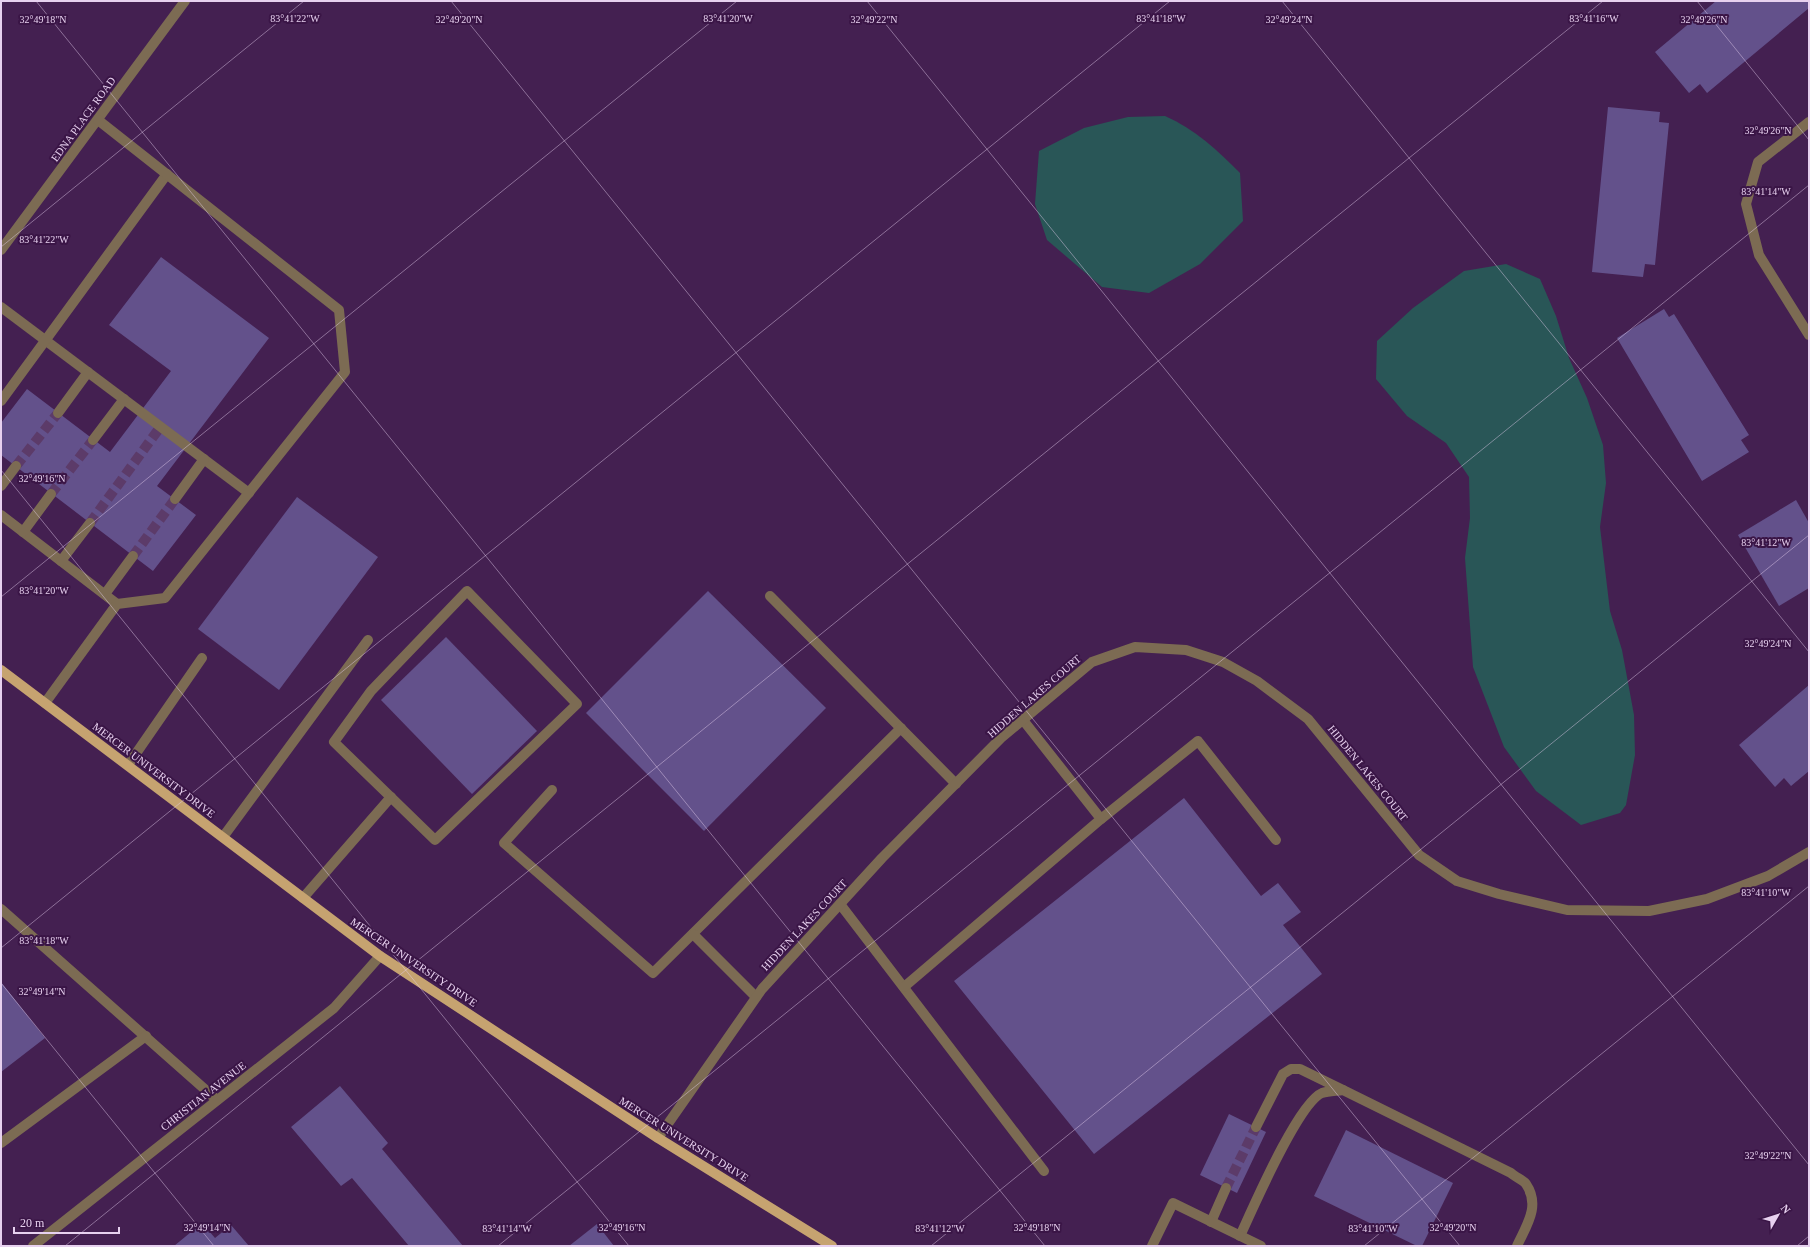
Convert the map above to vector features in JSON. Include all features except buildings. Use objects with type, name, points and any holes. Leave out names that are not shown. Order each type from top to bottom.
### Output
[{"type":"main road","name":"MERCER UNIVERSITY DRIVE","points":[[1,670],[380,956],[658,1138],[832,1246]]},
{"type":"street","name":"EDNA PLACE ROAD","points":[[1,250],[185,1]]},
{"type":"street","points":[[45,703],[117,604],[165,598],[345,372],[339,310],[98,120]]},
{"type":"street","points":[[1809,122],[1758,162],[1746,204],[1759,255],[1809,335]]},
{"type":"street","points":[[1,401],[167,174]]},
{"type":"street","points":[[1,306],[249,493]]},
{"type":"street","points":[[58,413],[88,372]]},
{"type":"street","points":[[93,440],[124,398]]},
{"type":"street","points":[[174,499],[204,459]]},
{"type":"street","points":[[1,486],[16,466]]},
{"type":"street","points":[[23,532],[51,494]]},
{"type":"street","points":[[1,515],[117,604]]},
{"type":"street","points":[[62,561],[90,523]]},
{"type":"street","points":[[105,594],[133,556]]},
{"type":"street","points":[[467,591],[577,704],[435,840],[391,797],[334,742],[372,691],[467,591]]},
{"type":"street","points":[[770,596],[956,784]]},
{"type":"street","points":[[223,837],[368,640]]},
{"type":"street","name":"HIDDEN LAKES COURT","points":[[658,1138],[762,989],[882,858],[1001,738],[1092,662],[1136,648],[1186,650],[1223,662],[1256,681],[1308,719],[1419,854],[1457,881],[1500,894],[1567,910],[1649,911],[1707,899],[1768,876],[1809,852]]},
{"type":"street","points":[[128,765],[202,658]]},
{"type":"street","points":[[1023,720],[1101,819]]},
{"type":"street","points":[[552,790],[504,843],[653,973],[901,728]]},
{"type":"street","points":[[904,988],[1101,819],[1198,741],[1276,840]]},
{"type":"street","points":[[303,898],[391,797]]},
{"type":"street","points":[[840,904],[1044,1171]]},
{"type":"street","points":[[1,909],[217,1100]]},
{"type":"street","points":[[693,934],[756,997]]},
{"type":"street","name":"CHRISTIAN AVENUE","points":[[33,1246],[334,1008],[380,956]]},
{"type":"street","points":[[1,1143],[146,1036]]},
{"type":"street","points":[[1256,1127],[1283,1074],[1291,1069],[1300,1069],[1510,1173],[1525,1184],[1533,1200],[1532,1215],[1517,1246]]},
{"type":"street","points":[[1245,1240],[1290,1132],[1308,1106],[1321,1093],[1343,1090]]},
{"type":"street","points":[[1211,1222],[1226,1188]]},
{"type":"street","points":[[1152,1246],[1173,1203],[1245,1240],[1261,1246]]},
{"type":"shaded area","points":[[1165,116],[1196,134],[1214,148],[1240,173],[1243,221],[1200,264],[1149,293],[1102,287],[1047,240],[1035,204],[1039,151],[1084,128],[1128,117]]},
{"type":"shaded area","points":[[1506,264],[1540,279],[1556,316],[1569,358],[1587,398],[1603,445],[1606,483],[1600,527],[1610,611],[1622,650],[1634,715],[1635,755],[1626,805],[1620,813],[1581,825],[1536,791],[1504,747],[1473,667],[1465,558],[1470,518],[1469,477],[1446,443],[1407,416],[1376,379],[1377,341],[1413,308],[1464,271]]},
{"type":"tunnel","points":[[16,466],[58,413]]},
{"type":"tunnel","points":[[90,523],[161,426]]},
{"type":"tunnel","points":[[51,494],[93,440]]},
{"type":"tunnel","points":[[133,556],[175,499]]},
{"type":"tunnel","points":[[1226,1188],[1256,1127]]}]
